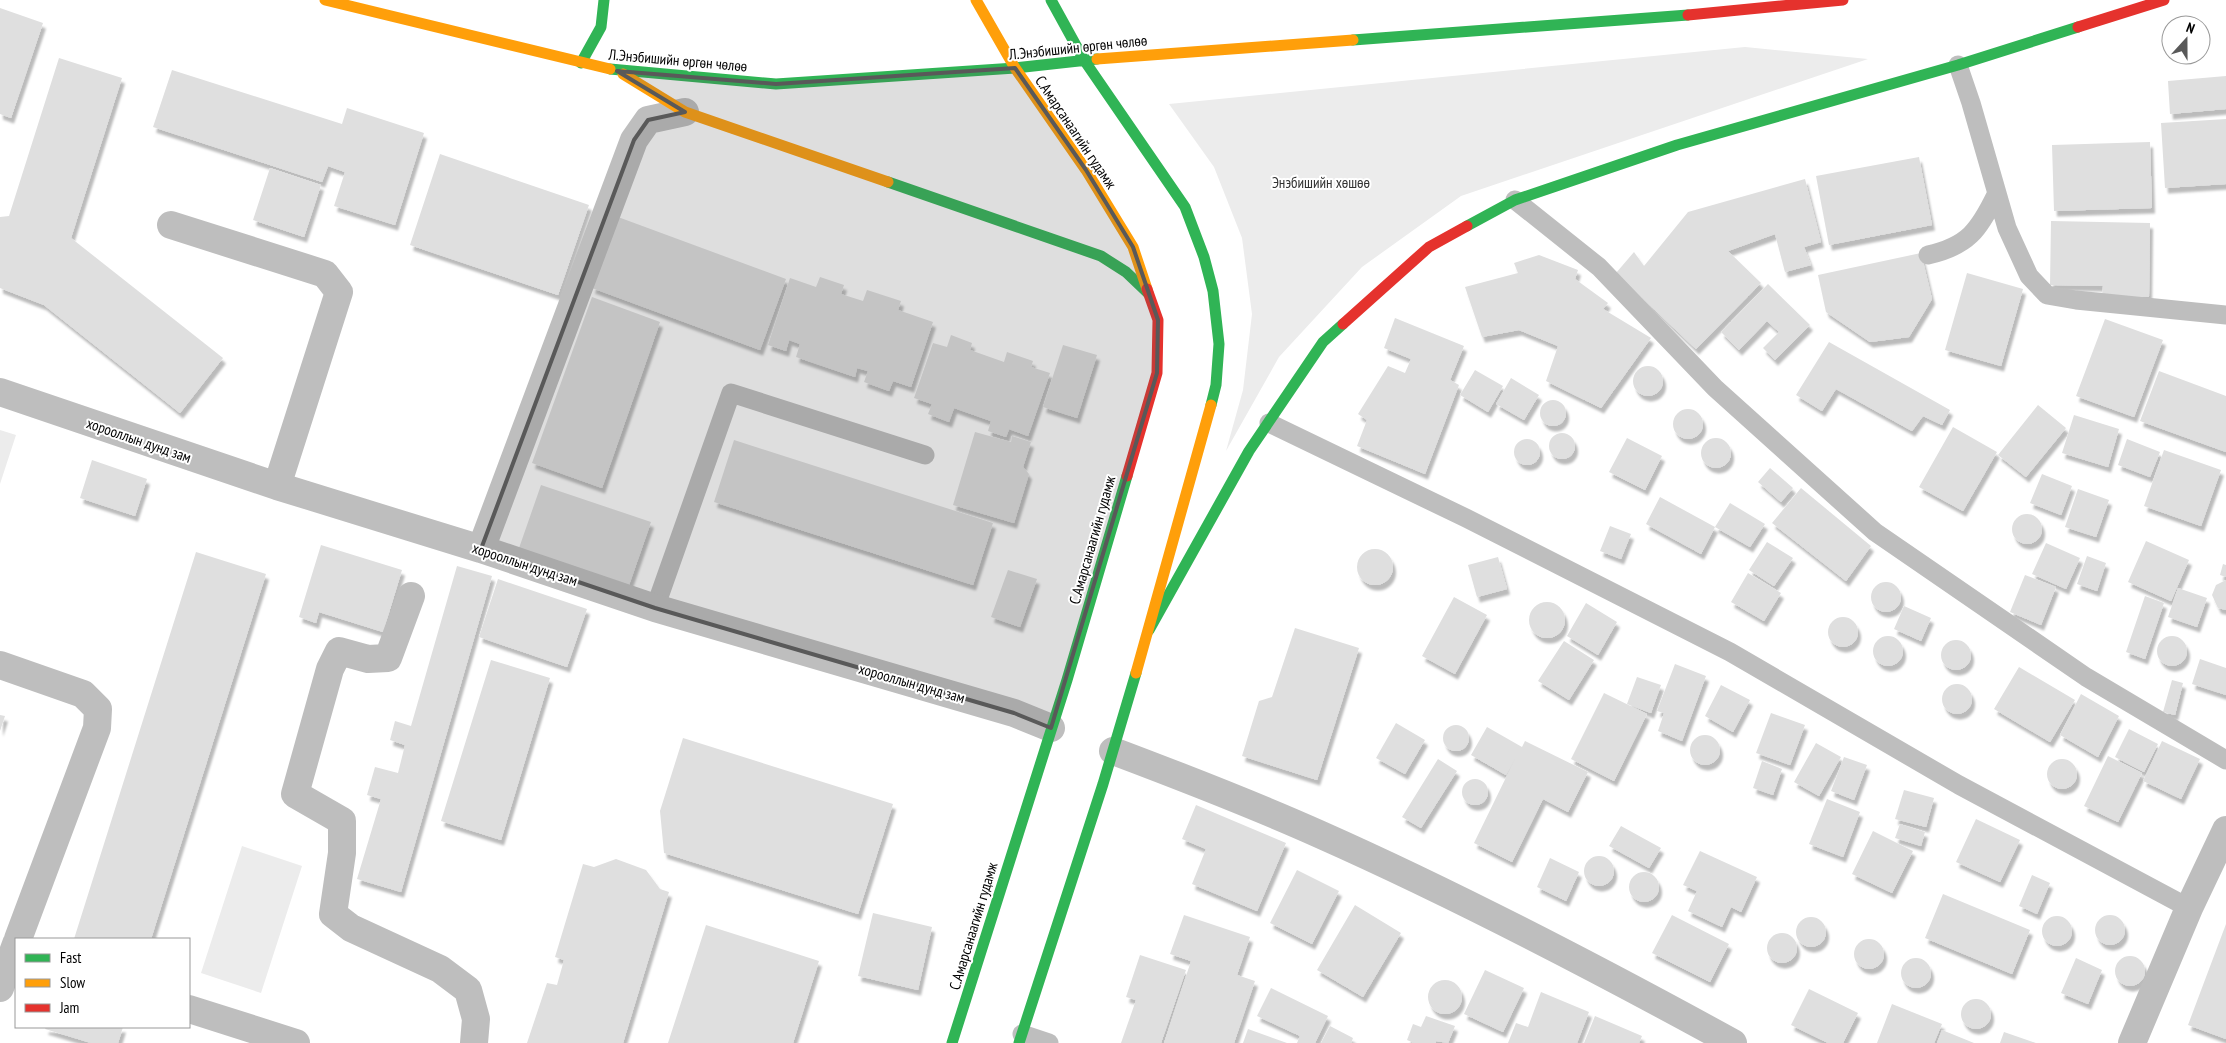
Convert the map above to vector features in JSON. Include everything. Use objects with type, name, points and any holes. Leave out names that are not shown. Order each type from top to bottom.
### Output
[{"type":"main road","name":"Л.Энэбишийн өргөн чөлөө","points":[[324,0],[617,71],[776,84],[1015,68],[1084,60],[1683,15],[1842,0]]},
{"type":"main road","points":[[581,63],[602,27],[604,0]]},
{"type":"main road","name":"С.Амарсанаагийн гудамж","points":[[952,1043],[1051,728],[1156,373],[1158,320],[1133,247],[1086,170],[1015,68],[976,0]]},
{"type":"main road","points":[[1020,1038],[1113,751],[1149,630],[1216,385],[1219,344],[1213,291],[1204,257],[1185,207],[1084,60],[1051,0]]},
{"type":"main road","points":[[1149,630],[1249,451],[1323,342],[1429,248],[1515,200],[1678,145],[1958,65],[2164,0]]},
{"type":"main road","points":[[617,71],[684,112],[1101,256],[1126,272],[1148,293]]},
{"type":"street","points":[[481,549],[634,140],[648,120],[684,112]]},
{"type":"street","points":[[172,224],[325,274],[339,292],[277,486]]},
{"type":"street","name":"хорооллын дунд зам","points":[[0,392],[277,486],[481,549],[655,608],[1014,713],[1051,728]]},
{"type":"street","points":[[411,596],[388,658],[368,659],[339,651],[330,669],[295,794],[342,821],[342,853],[333,914],[350,928],[440,969],[468,990],[476,1019],[474,1043]]},
{"type":"street","points":[[0,665],[83,694],[98,709],[97,728],[18,938]]},
{"type":"street","points":[[1113,751],[1309,830],[1398,870],[1505,922],[1734,1043]]},
{"type":"street","points":[[2132,1043],[2189,908],[2226,830]]},
{"type":"street","points":[[0,988],[15,947]]},
{"type":"street","points":[[190,1008],[296,1043]]},
{"type":"lane","points":[[1958,65],[1971,103],[1996,195],[2019,258],[2029,276],[2047,295],[2226,315]]},
{"type":"lane","points":[[1928,255],[1952,248],[1971,236],[1984,219],[1996,195]]},
{"type":"lane","points":[[1515,200],[1599,267],[1715,388],[1875,532],[2086,677],[2226,760]]},
{"type":"lane","points":[[655,608],[730,393],[924,455]]},
{"type":"lane","points":[[1269,422],[1466,518],[1730,652],[1959,785],[2189,908]]},
{"type":"lane","points":[[1020,1038],[1049,1043]]},
{"type":"highlighted area","points":[[1015,68],[1086,170],[1133,247],[1158,320],[1157,373],[1051,728],[1014,713],[655,608],[481,549],[634,140],[648,120],[685,112],[617,71],[776,84]]},
{"type":"green space","name":"Энэбишийн хөшөө","points":[[1745,47],[1868,59],[1461,196],[1362,267],[1279,357],[1226,451],[1243,390],[1252,314],[1242,238],[1214,167],[1169,104]]},
{"type":"green space","points":[[0,430],[16,435],[0,484]]},
{"type":"green space","points":[[242,846],[302,866],[261,993],[201,973]]},
{"type":"building","points":[[0,8],[43,23],[11,118],[0,114]]},
{"type":"building","points":[[59,58],[122,78],[71,238],[223,358],[180,413],[44,305],[0,288],[0,217],[9,216]]},
{"type":"building","points":[[172,70],[342,124],[347,108],[424,133],[395,225],[334,206],[345,172],[328,166],[322,182],[153,127]]},
{"type":"building","points":[[2226,76],[2226,109],[2170,114],[2168,81]]},
{"type":"building","points":[[2226,119],[2226,184],[2165,188],[2161,123]]},
{"type":"building","points":[[2150,142],[2152,208],[2054,211],[2052,145]]},
{"type":"building","points":[[440,154],[589,205],[558,295],[410,245]]},
{"type":"building","points":[[1919,157],[1932,225],[1829,245],[1816,176]]},
{"type":"building","points":[[270,168],[321,185],[304,237],[253,220]]},
{"type":"building","points":[[1805,179],[1821,242],[1804,247],[1811,265],[1785,272],[1775,234],[1728,251],[1761,283],[1696,349],[1616,273],[1634,252],[1644,266],[1688,212]]},
{"type":"building","points":[[618,217],[786,279],[760,350],[592,288]]},
{"type":"building","points":[[2051,221],[2150,223],[2149,297],[2102,296],[2103,286],[2050,285]]},
{"type":"building","points":[[1921,253],[1932,299],[1909,337],[1870,342],[1826,312],[1818,275]]},
{"type":"building","points":[[1539,255],[1578,270],[1575,279],[1608,303],[1603,309],[1651,338],[1601,408],[1546,381],[1558,346],[1519,330],[1482,337],[1465,287],[1518,273],[1514,263]]},
{"type":"building","points":[[1967,273],[2023,289],[2001,366],[1945,350]]},
{"type":"building","points":[[820,277],[844,285],[841,294],[863,301],[867,290],[901,301],[898,310],[933,322],[911,387],[893,381],[889,391],[864,382],[868,371],[857,368],[855,377],[796,357],[800,344],[789,340],[786,351],[768,345],[790,278],[816,287]]},
{"type":"building","points":[[1768,284],[1810,325],[1775,360],[1763,348],[1779,332],[1767,321],[1739,350],[1721,332]]},
{"type":"building","points":[[592,297],[660,322],[602,488],[532,463]]},
{"type":"building","points":[[1395,318],[1464,346],[1450,380],[1459,385],[1425,474],[1357,446],[1367,420],[1358,414],[1388,366],[1405,373],[1411,359],[1384,348]]},
{"type":"building","points":[[2105,319],[2163,340],[2134,417],[2076,396]]},
{"type":"building","points":[[951,335],[972,343],[970,350],[1004,362],[1007,352],[1033,361],[1031,367],[1050,373],[1028,436],[1009,429],[1006,437],[988,431],[991,421],[954,408],[949,422],[928,414],[932,404],[914,398],[933,343],[947,347]]},
{"type":"building","points":[[1829,342],[1950,410],[1942,425],[1923,416],[1912,431],[1836,389],[1822,411],[1796,395]]},
{"type":"building","points":[[1063,345],[1097,355],[1077,418],[1043,407]]},
{"type":"building","points":[[1648,366],[1654,367],[1662,375],[1662,387],[1654,395],[1648,396],[1642,395],[1634,387],[1633,381],[1634,375],[1642,367]]},
{"type":"building","points":[[1475,370],[1503,386],[1488,412],[1460,395]]},
{"type":"building","points":[[2159,371],[2226,396],[2226,452],[2140,421]]},
{"type":"building","points":[[1511,378],[1539,395],[1524,420],[1496,404]]},
{"type":"building","points":[[1553,400],[1562,404],[1566,413],[1562,422],[1553,426],[1544,422],[1540,413],[1544,404]]},
{"type":"building","points":[[2038,405],[2066,428],[2026,477],[1998,455]]},
{"type":"building","points":[[1688,409],[1694,410],[1702,418],[1702,430],[1694,438],[1688,439],[1682,438],[1674,430],[1673,424],[1674,418],[1682,410]]},
{"type":"building","points":[[2074,415],[2119,429],[2108,467],[2062,453]]},
{"type":"building","points":[[1953,427],[1997,452],[1963,511],[1919,487]]},
{"type":"building","points":[[975,432],[1011,442],[1012,436],[1031,442],[1023,467],[1029,474],[1014,523],[953,505]]},
{"type":"building","points":[[1562,433],[1571,437],[1575,446],[1571,455],[1562,459],[1553,455],[1549,446],[1553,437]]},
{"type":"building","points":[[1627,438],[1662,456],[1645,490],[1609,472]]},
{"type":"building","points":[[1716,438],[1722,439],[1730,447],[1730,459],[1722,467],[1716,468],[1710,467],[1702,459],[1701,453],[1702,447],[1710,439]]},
{"type":"building","points":[[1527,439],[1536,443],[1540,452],[1536,461],[1527,465],[1518,461],[1514,452],[1518,443]]},
{"type":"building","points":[[2127,439],[2160,452],[2150,477],[2118,465]]},
{"type":"building","points":[[734,440],[993,523],[973,585],[714,502]]},
{"type":"building","points":[[2164,450],[2221,470],[2201,526],[2144,506]]},
{"type":"building","points":[[92,460],[147,479],[135,516],[80,498]]},
{"type":"building","points":[[1770,468],[1793,488],[1781,502],[1758,482]]},
{"type":"building","points":[[2042,474],[2072,486],[2061,515],[2030,503]]},
{"type":"building","points":[[541,485],[651,522],[628,588],[518,551]]},
{"type":"building","points":[[1801,488],[1871,546],[1846,581],[1772,523]]},
{"type":"building","points":[[2078,489],[2109,500],[2096,537],[2065,527]]},
{"type":"building","points":[[1660,497],[1715,527],[1701,554],[1646,524]]},
{"type":"building","points":[[1730,503],[1765,524],[1750,547],[1715,527]]},
{"type":"building","points":[[2027,514],[2033,515],[2041,523],[2041,535],[2033,543],[2027,544],[2021,543],[2013,535],[2012,529],[2013,523],[2021,515]]},
{"type":"building","points":[[1610,526],[1631,534],[1621,559],[1600,551]]},
{"type":"building","points":[[2146,541],[2189,560],[2171,601],[2128,582]]},
{"type":"building","points":[[1767,542],[1793,558],[1774,586],[1749,570]]},
{"type":"building","points":[[2046,543],[2080,558],[2066,589],[2032,574]]},
{"type":"building","points":[[321,545],[402,570],[383,632],[319,612],[316,623],[299,617]]},
{"type":"building","points":[[1375,549],[1388,554],[1393,567],[1388,580],[1375,585],[1362,580],[1357,567],[1362,554]]},
{"type":"building","points":[[196,552],[266,574],[151,938],[74,938]]},
{"type":"building","points":[[2087,556],[2106,563],[2097,591],[2077,584]]},
{"type":"building","points":[[1498,557],[1507,589],[1477,597],[1468,565]]},
{"type":"building","points":[[2223,564],[2226,565],[2226,577],[2220,575]]},
{"type":"building","points":[[457,566],[492,576],[401,892],[357,879],[381,799],[367,795],[375,767],[398,773],[405,745],[390,740],[395,721],[411,726]]},
{"type":"building","points":[[1008,570],[1037,579],[1020,627],[991,617]]},
{"type":"building","points":[[1748,573],[1781,593],[1764,621],[1731,602]]},
{"type":"building","points":[[2025,575],[2056,587],[2041,625],[2010,612]]},
{"type":"building","points":[[498,579],[587,609],[567,667],[479,637]]},
{"type":"building","points":[[2226,580],[2226,610],[2218,608],[2212,595],[2216,585]]},
{"type":"building","points":[[1886,582],[1897,586],[1901,597],[1897,608],[1886,612],[1875,608],[1871,597],[1875,586]]},
{"type":"building","points":[[2178,588],[2207,598],[2197,627],[2168,617]]},
{"type":"building","points":[[2145,596],[2164,603],[2145,659],[2126,652]]},
{"type":"building","points":[[1454,597],[1487,615],[1455,674],[1422,656]]},
{"type":"building","points":[[1547,602],[1560,607],[1565,620],[1560,633],[1547,638],[1534,633],[1529,620],[1534,607]]},
{"type":"building","points":[[1586,603],[1617,622],[1598,655],[1567,636]]},
{"type":"building","points":[[1904,606],[1931,618],[1921,641],[1894,629]]},
{"type":"building","points":[[1843,617],[1849,618],[1857,626],[1857,638],[1849,646],[1843,647],[1837,646],[1829,638],[1828,632],[1829,626],[1837,618]]},
{"type":"building","points":[[1295,628],[1359,648],[1317,780],[1242,756],[1259,701],[1272,697]]},
{"type":"building","points":[[1888,636],[1894,637],[1902,645],[1902,657],[1894,665],[1888,666],[1882,665],[1874,657],[1873,651],[1874,645],[1882,637]]},
{"type":"building","points":[[2172,636],[2178,637],[2186,645],[2186,657],[2178,665],[2172,666],[2166,665],[2158,657],[2157,651],[2158,645],[2166,637]]},
{"type":"building","points":[[1956,640],[1962,641],[1970,649],[1970,661],[1962,669],[1956,670],[1950,669],[1942,661],[1941,655],[1942,649],[1950,641]]},
{"type":"building","points":[[1564,641],[1594,660],[1569,700],[1538,681]]},
{"type":"building","points":[[2200,659],[2226,668],[2226,695],[2192,684]]},
{"type":"building","points":[[491,660],[550,678],[501,840],[441,821]]},
{"type":"building","points":[[1675,664],[1706,676],[1682,741],[1658,731],[1664,713],[1657,711]]},
{"type":"building","points":[[2019,667],[2075,700],[2050,742],[1994,709]]},
{"type":"building","points":[[1637,677],[1661,685],[1651,713],[1627,704]]},
{"type":"building","points":[[2172,680],[2183,683],[2175,715],[2163,712]]},
{"type":"building","points":[[1957,684],[1963,685],[1971,693],[1971,705],[1963,713],[1957,714],[1951,713],[1943,705],[1942,699],[1943,693],[1951,685]]},
{"type":"building","points":[[1721,685],[1750,700],[1733,732],[1705,716]]},
{"type":"building","points":[[1604,693],[1647,714],[1614,781],[1571,759]]},
{"type":"building","points":[[2081,694],[2119,716],[2098,757],[2060,735]]},
{"type":"building","points":[[1771,713],[1805,725],[1790,765],[1756,753]]},
{"type":"building","points":[[0,715],[5,716],[0,731]]},
{"type":"building","points":[[1396,723],[1425,740],[1405,774],[1376,758]]},
{"type":"building","points":[[1456,725],[1465,729],[1469,738],[1465,747],[1456,751],[1447,747],[1443,738],[1447,729]]},
{"type":"building","points":[[1487,727],[1522,747],[1525,741],[1588,772],[1568,812],[1543,799],[1512,862],[1474,843],[1515,759],[1506,775],[1471,755]]},
{"type":"building","points":[[2129,729],[2158,744],[2144,772],[2115,757]]},
{"type":"building","points":[[1705,735],[1711,736],[1719,744],[1719,756],[1711,764],[1705,765],[1699,764],[1691,756],[1690,750],[1691,744],[1699,736]]},
{"type":"building","points":[[683,738],[893,804],[858,914],[664,853],[660,811]]},
{"type":"building","points":[[2162,741],[2200,759],[2181,799],[2143,781]]},
{"type":"building","points":[[1816,743],[1841,757],[1819,796],[1794,782]]},
{"type":"building","points":[[2108,756],[2142,773],[2118,822],[2084,806]]},
{"type":"building","points":[[1844,757],[1867,765],[1854,800],[1831,791]]},
{"type":"building","points":[[1438,759],[1457,771],[1421,828],[1402,817]]},
{"type":"building","points":[[2062,759],[2068,760],[2076,768],[2076,780],[2068,788],[2062,789],[2056,788],[2048,780],[2047,774],[2048,768],[2056,760]]},
{"type":"building","points":[[1762,761],[1782,769],[1773,795],[1753,788]]},
{"type":"building","points":[[1475,779],[1484,783],[1488,792],[1484,801],[1475,805],[1466,801],[1462,792],[1466,783]]},
{"type":"building","points":[[1904,790],[1934,798],[1926,827],[1895,819]]},
{"type":"building","points":[[1827,799],[1860,812],[1843,857],[1809,844]]},
{"type":"building","points":[[1196,805],[1286,843],[1257,911],[1192,884],[1206,849],[1182,839]]},
{"type":"building","points":[[1976,819],[2020,840],[2000,882],[1956,862]]},
{"type":"building","points":[[1900,824],[1925,832],[1921,846],[1895,838]]},
{"type":"building","points":[[1621,826],[1661,848],[1649,868],[1609,846]]},
{"type":"building","points":[[1873,831],[1913,851],[1892,893],[1852,874]]},
{"type":"building","points":[[1700,851],[1757,877],[1741,912],[1731,907],[1722,927],[1688,911],[1697,891],[1683,885]]},
{"type":"building","points":[[1599,856],[1605,857],[1613,865],[1613,877],[1605,885],[1599,886],[1593,885],[1585,877],[1584,871],[1585,865],[1593,857]]},
{"type":"building","points":[[1550,858],[1579,872],[1566,901],[1537,887]]},
{"type":"building","points":[[616,859],[646,870],[660,889],[669,892],[623,1043],[527,1043],[547,983],[557,985],[564,960],[555,957],[583,864],[594,867]]},
{"type":"building","points":[[1297,870],[1339,891],[1312,944],[1270,923]]},
{"type":"building","points":[[1644,872],[1655,876],[1659,887],[1655,898],[1644,902],[1633,898],[1629,887],[1633,876]]},
{"type":"building","points":[[2032,875],[2050,883],[2037,914],[2019,906]]},
{"type":"building","points":[[1943,894],[2030,930],[2012,974],[1925,938]]},
{"type":"building","points":[[1355,905],[1401,933],[1363,997],[1317,970]]},
{"type":"building","points":[[873,913],[932,927],[918,990],[858,976]]},
{"type":"building","points":[[1184,915],[1250,937],[1237,975],[1255,981],[1234,1043],[1164,1043],[1191,961],[1170,954]]},
{"type":"building","points":[[1672,915],[1729,944],[1710,982],[1652,953]]},
{"type":"building","points":[[2110,915],[2116,916],[2124,924],[2124,936],[2116,944],[2110,945],[2104,944],[2096,936],[2095,930],[2096,924],[2104,916]]},
{"type":"building","points":[[2057,916],[2068,920],[2072,931],[2068,942],[2057,946],[2046,942],[2042,931],[2046,920]]},
{"type":"building","points":[[1811,917],[1817,918],[1825,926],[1825,938],[1817,946],[1811,947],[1805,946],[1797,938],[1796,932],[1797,926],[1805,918]]},
{"type":"building","points":[[2226,924],[2226,1039],[2188,1025]]},
{"type":"building","points":[[706,925],[819,961],[793,1043],[668,1043]]},
{"type":"building","points":[[1782,933],[1788,934],[1796,942],[1796,954],[1788,962],[1782,963],[1776,962],[1768,954],[1767,948],[1768,942],[1776,934]]},
{"type":"building","points":[[1869,939],[1875,940],[1883,948],[1883,960],[1875,968],[1869,969],[1863,968],[1855,960],[1854,954],[1855,948],[1863,940]]},
{"type":"building","points":[[1140,955],[1186,970],[1161,1043],[1121,1043],[1136,1000],[1126,997]]},
{"type":"building","points":[[2130,956],[2136,957],[2144,965],[2144,977],[2136,985],[2130,986],[2124,985],[2116,977],[2115,971],[2116,965],[2124,957]]},
{"type":"building","points":[[1916,958],[1922,959],[1930,967],[1930,979],[1922,987],[1916,988],[1910,987],[1902,979],[1901,973],[1902,967],[1910,959]]},
{"type":"building","points":[[2076,958],[2102,970],[2088,1004],[2061,993]]},
{"type":"building","points":[[1485,970],[1524,988],[1503,1032],[1464,1014]]},
{"type":"building","points":[[1445,980],[1457,985],[1462,997],[1457,1009],[1445,1014],[1433,1009],[1428,997],[1433,985]]},
{"type":"building","points":[[1271,988],[1328,1016],[1315,1043],[1297,1043],[1300,1036],[1257,1016]]},
{"type":"building","points":[[1809,989],[1858,1013],[1843,1043],[1828,1043],[1791,1025]]},
{"type":"building","points":[[1541,992],[1589,1012],[1577,1043],[1508,1043],[1516,1023],[1528,1027]]},
{"type":"building","points":[[1976,999],[1982,1000],[1990,1008],[1990,1020],[1982,1028],[1976,1029],[1970,1028],[1962,1020],[1961,1014],[1962,1008],[1970,1000]]},
{"type":"building","points":[[1892,1004],[1942,1024],[1934,1043],[1877,1043]]},
{"type":"building","points":[[1426,1016],[1455,1026],[1448,1043],[1436,1041],[1436,1043],[1414,1043],[1407,1040],[1413,1024],[1421,1027]]},
{"type":"building","points":[[1595,1016],[1642,1036],[1639,1043],[1584,1043]]},
{"type":"building","points":[[1330,1026],[1353,1038],[1351,1043],[1321,1043]]},
{"type":"building","points":[[123,1028],[118,1043],[91,1043],[45,1029]]},
{"type":"building","points":[[1248,1029],[1287,1043],[1243,1043]]},
{"type":"building","points":[[1942,1030],[1974,1043],[1937,1043]]},
{"type":"building","points":[[2004,1032],[2036,1043],[2000,1043]]},
{"type":"traffic: fast","points":[[581,63],[601,27],[604,0]]},
{"type":"traffic: fast","points":[[1051,0],[1084,60],[1185,207],[1204,257],[1213,291],[1219,344],[1216,385],[1211,405]]},
{"type":"traffic: fast","points":[[1353,40],[1688,15]]},
{"type":"traffic: fast","points":[[1467,226],[1515,200],[1677,145],[1958,65],[2078,27]]},
{"type":"traffic: fast","points":[[610,69],[776,84],[1015,68],[1097,59]]},
{"type":"traffic: fast","points":[[888,182],[1101,256],[1126,272],[1148,293]]},
{"type":"traffic: fast","points":[[1149,630],[1249,451],[1323,342],[1343,324]]},
{"type":"traffic: fast","points":[[952,1043],[1067,680],[1127,476]]},
{"type":"traffic: fast","points":[[1019,1043],[1103,784],[1136,673]]},
{"type":"traffic: slow","points":[[325,0],[610,69]]},
{"type":"traffic: slow","points":[[976,0],[1015,68],[1086,170],[1133,247],[1147,289]]},
{"type":"traffic: slow","points":[[1097,59],[1353,40]]},
{"type":"traffic: slow","points":[[623,74],[685,112],[888,182]]},
{"type":"traffic: slow","points":[[1136,673],[1211,405]]},
{"type":"traffic: jam","points":[[1688,15],[1843,0]]},
{"type":"traffic: jam","points":[[2078,27],[2164,0]]},
{"type":"traffic: jam","points":[[1343,324],[1429,247],[1467,226]]},
{"type":"traffic: jam","points":[[1127,476],[1157,373],[1158,320],[1147,289]]}]
